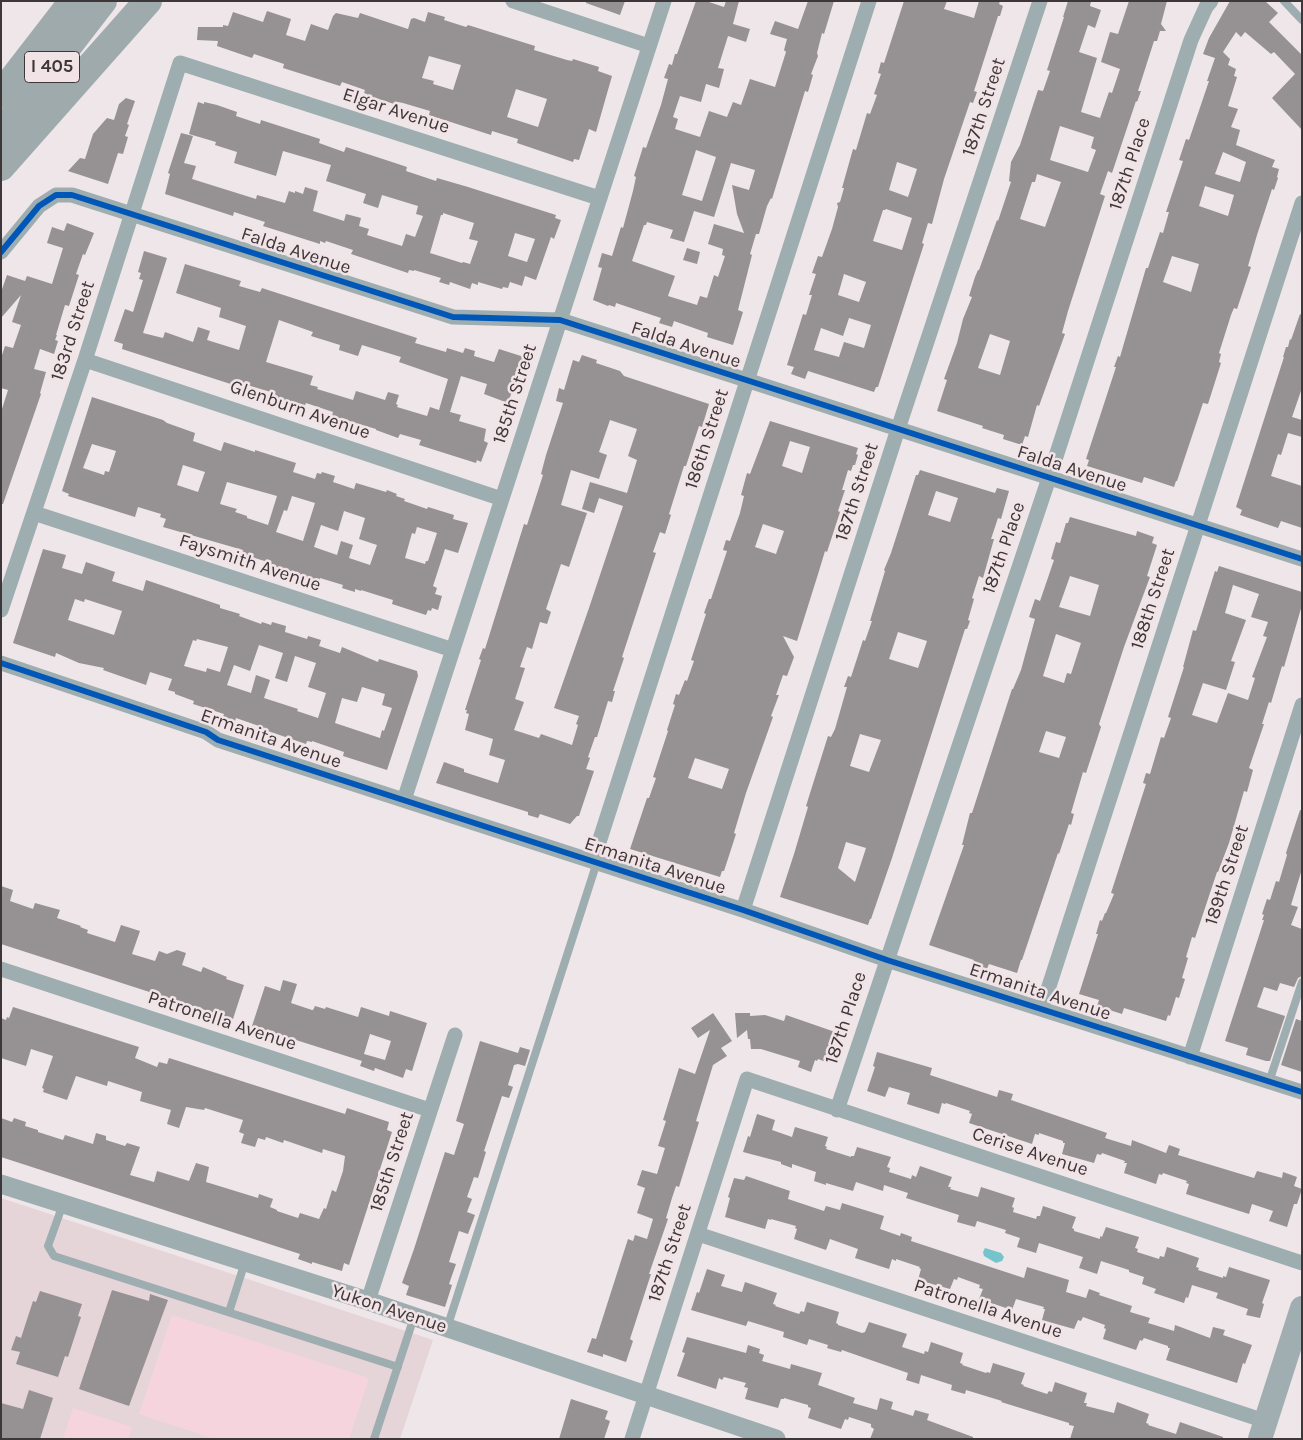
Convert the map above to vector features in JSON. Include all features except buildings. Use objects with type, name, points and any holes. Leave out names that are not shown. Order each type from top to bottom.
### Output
[{"type":"highway","name":"I 405","points":[[1,69],[54,1]]},
{"type":"highway","points":[[1,94],[73,1]]},
{"type":"highway","points":[[1,108],[84,1]]},
{"type":"highway","name":"I 405","points":[[1,133],[103,1]]},
{"type":"highway","points":[[1,167],[148,1]]},
{"type":"main road","points":[[1262,1430],[1302,1308]]},
{"type":"street","points":[[514,1],[649,46]]},
{"type":"street","name":"185th Street","points":[[404,800],[664,1]]},
{"type":"street","name":"186th Street","points":[[595,862],[869,1]]},
{"type":"street","name":"187th Street","points":[[743,910],[898,429],[1040,1]]},
{"type":"street","name":"187th Place","points":[[837,1110],[1049,478],[1191,40],[1206,7],[1211,1]]},
{"type":"street","name":"Elgar Avenue","points":[[180,63],[599,198]]},
{"type":"street","name":"183rd Street","points":[[1,610],[85,360],[180,63]]},
{"type":"street","name":"Falda Avenue","points":[[1,252],[40,206],[56,195],[72,195],[453,317],[560,320],[1302,559]]},
{"type":"street","name":"188th Street","points":[[1042,1008],[1302,203]]},
{"type":"street","name":"Glenburn Avenue","points":[[85,360],[502,499]]},
{"type":"street","name":"Faysmith Avenue","points":[[34,514],[453,650]]},
{"type":"street","name":"Ermanita Avenue","points":[[1,663],[206,732],[218,740],[743,910],[887,960],[1302,1092]]},
{"type":"street","name":"189th Street","points":[[1190,1057],[1302,705]]},
{"type":"street","name":"Patronella Avenue","points":[[1,969],[430,1110]]},
{"type":"street","name":"185th Street","points":[[368,1301],[455,1034]]},
{"type":"street","name":"187th Street","points":[[632,1439],[747,1079]]},
{"type":"street","name":"Cerise Avenue","points":[[747,1079],[1302,1263]]},
{"type":"street","name":"Yukon Avenue","points":[[1,1184],[414,1316],[776,1439]]},
{"type":"street","name":"Patronella Avenue","points":[[698,1234],[1262,1430]]},
{"type":"lane","points":[[1284,1],[1302,20]]},
{"type":"lane","points":[[447,1328],[595,862]]},
{"type":"lane","points":[[1269,1082],[1302,982]]},
{"type":"lane","points":[[63,1204],[48,1246],[54,1256],[398,1367]]},
{"type":"lane","points":[[229,1312],[245,1262]]},
{"type":"lane","points":[[374,1439],[414,1316]]},
{"type":"shaded area","points":[[1,1198],[433,1340],[400,1439],[1,1439]]},
{"type":"shaded area","points":[[172,1315],[369,1378],[349,1439],[215,1439],[139,1414]]},
{"type":"shaded area","points":[[73,1408],[132,1427],[128,1439],[63,1439]]},
{"type":"water","points":[[985,1248],[1001,1253],[1004,1257],[1002,1261],[996,1263],[984,1256]]},
{"type":"cycle path","points":[[1,252],[39,206],[56,195],[72,195],[453,317],[560,320],[1302,559]]},
{"type":"cycle path","points":[[1,663],[206,732],[218,740],[743,910],[887,960],[1302,1092]]}]
